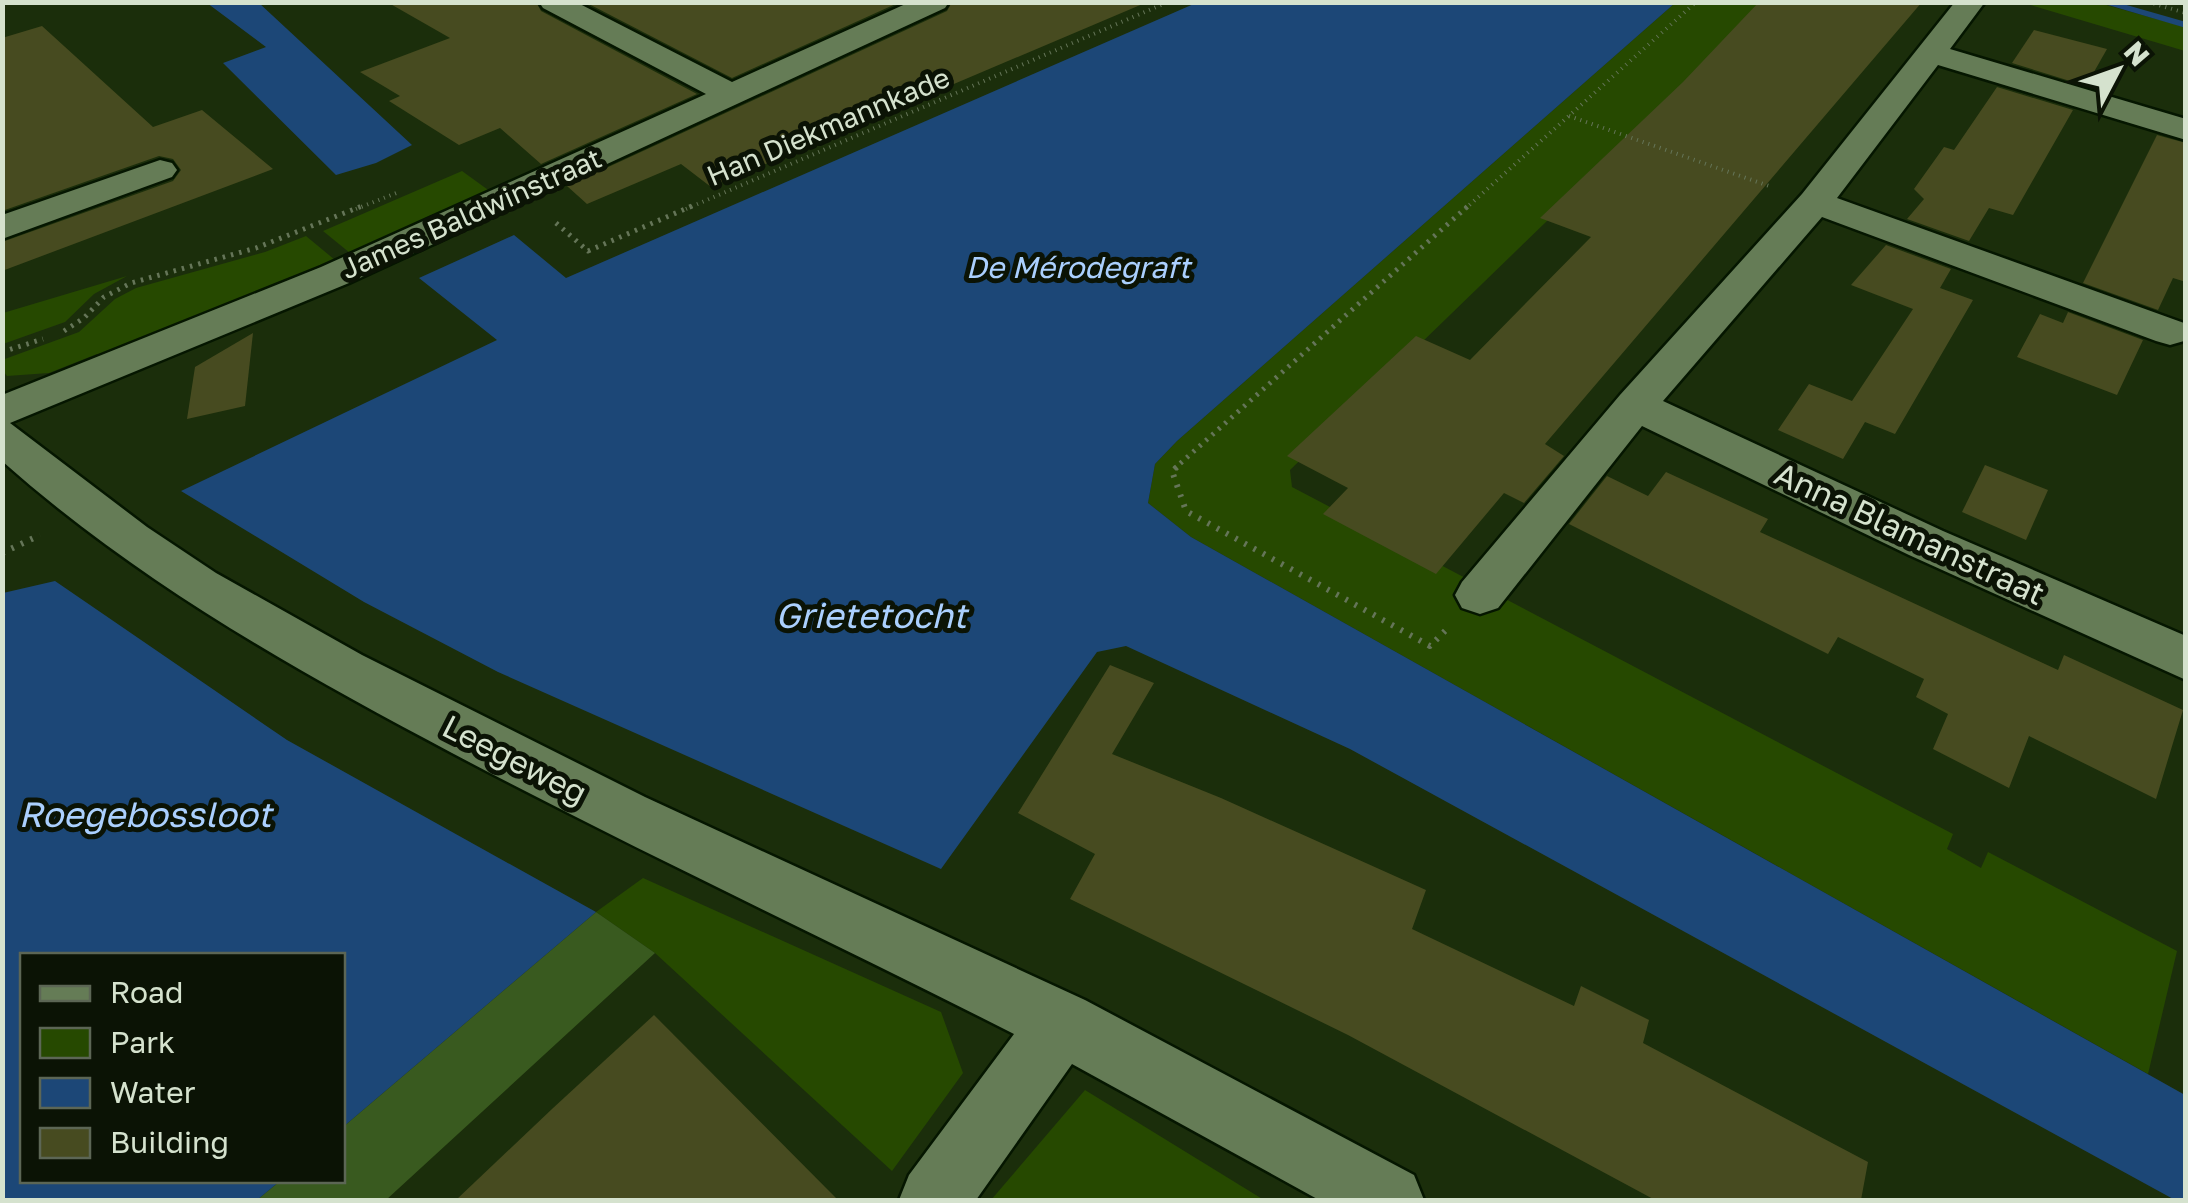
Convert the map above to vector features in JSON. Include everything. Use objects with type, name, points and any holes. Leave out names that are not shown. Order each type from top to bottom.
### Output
[{"type":"street","points":[[553,2],[732,94]]},
{"type":"street","name":"James Baldwinstraat","points":[[2,411],[335,275],[935,2]]},
{"type":"street","points":[[1480,594],[1635,405],[1815,202],[1970,2]]},
{"type":"street","points":[[1929,52],[2186,130]]},
{"type":"street","points":[[2,228],[160,170]]},
{"type":"street","points":[[1815,202],[2170,332]]},
{"type":"street","name":"Anna Blamanstraat","points":[[1635,405],[1926,544],[2186,658]]},
{"type":"street","name":"Leegeweg","points":[[2,436],[40,472],[245,614],[390,696],[670,838],[1062,1023],[1389,1200]]},
{"type":"street","points":[[934,1200],[1062,1023]]},
{"type":"path","points":[[2,5],[11,2]]},
{"type":"path","name":"Han Diekmannkade","points":[[520,191],[588,251],[1168,2]]},
{"type":"path","points":[[1480,594],[1430,646],[1186,511],[1172,471],[1696,2]]},
{"type":"path","points":[[2148,2],[2186,12]]},
{"type":"path","points":[[1568,115],[1815,202]]},
{"type":"path","points":[[2,352],[66,330],[116,289],[164,274]]},
{"type":"green space","points":[[1675,3],[1772,3],[1290,470],[1292,487],[1953,834],[1947,849],[1981,868],[1988,852],[2177,951],[2148,1074],[1191,537],[1148,503],[1155,464],[1177,441]]},
{"type":"green space","points":[[2024,3],[2099,3],[2185,27],[2185,51]]},
{"type":"green space","points":[[462,171],[491,192],[350,253],[323,231]]},
{"type":"green space","points":[[306,236],[335,260],[103,361],[97,354],[49,373],[7,376],[3,371],[2,360],[79,332],[115,299],[136,288],[265,252]]},
{"type":"green space","points":[[127,276],[94,294],[65,322],[3,344],[3,313]]},
{"type":"green space","points":[[643,878],[941,1012],[963,1073],[892,1171],[655,953],[596,912]]},
{"type":"green space","points":[[596,912],[655,953],[386,1200],[257,1200],[278,1183],[345,1183],[345,1125]]},
{"type":"green space","points":[[1085,1090],[1264,1200],[991,1200]]},
{"type":"water","points":[[207,3],[259,3],[412,145],[376,163],[336,175],[223,63],[266,47]]},
{"type":"water","points":[[1196,3],[1675,3],[1177,441],[1155,464],[1148,503],[1191,537],[2185,1095],[2185,1200],[2175,1200],[1350,749],[1126,646],[1097,652],[941,869],[498,672],[364,602],[181,491],[497,340],[419,278],[514,235],[566,278]]},
{"type":"water","name":"Roegebossloot","points":[[55,581],[287,740],[596,912],[345,1125],[345,953],[20,953],[20,1183],[278,1183],[257,1200],[3,1200],[3,593]]},
{"type":"building","points":[[387,2],[536,2],[541,11],[697,94],[541,164],[500,128],[459,145],[389,101],[400,96],[360,72],[450,38]]},
{"type":"building","points":[[585,2],[900,2],[732,78]]},
{"type":"building","points":[[952,2],[1145,3],[711,187],[681,164],[587,204],[567,186],[947,11]]},
{"type":"building","points":[[1759,2],[1922,2],[1545,444],[1564,456],[1524,503],[1504,493],[1436,574],[1323,514],[1348,488],[1287,456],[1416,336],[1470,360],[1591,237],[1540,218],[1683,82]]},
{"type":"building","points":[[42,26],[153,127],[202,110],[273,169],[2,271],[2,242],[173,181],[181,170],[173,159],[159,156],[2,211],[2,38]]},
{"type":"building","points":[[2034,30],[2107,49],[2086,86],[2012,63]]},
{"type":"building","points":[[1997,87],[2073,110],[2013,215],[1989,208],[1969,241],[1907,219],[1924,199],[1914,189],[1944,147],[1954,150]]},
{"type":"building","points":[[2157,135],[2186,143],[2186,282],[2173,278],[2158,310],[2083,283]]},
{"type":"building","points":[[1886,245],[1951,269],[1940,288],[1973,300],[1895,434],[1865,422],[1843,459],[1778,430],[1809,384],[1852,401],[1913,309],[1851,285]]},
{"type":"building","points":[[2068,312],[2143,340],[2117,395],[2017,357],[2040,314],[2063,323]]},
{"type":"building","points":[[253,333],[245,406],[187,419],[195,367]]},
{"type":"building","points":[[1985,465],[2048,490],[2026,540],[1962,512]]},
{"type":"building","points":[[1666,472],[1768,519],[1760,532],[2058,670],[2064,655],[2183,710],[2156,799],[2029,736],[2009,788],[1933,749],[1948,714],[1916,697],[1924,679],[1838,637],[1828,654],[1569,524],[1607,476],[1648,496]]},
{"type":"building","points":[[1110,665],[1154,683],[1112,754],[1426,890],[1412,929],[1574,1006],[1581,986],[1649,1020],[1643,1043],[1868,1162],[1861,1200],[1655,1200],[1348,1035],[1070,899],[1095,854],[1018,813]]},
{"type":"building","points":[[654,1015],[838,1200],[456,1200],[552,1109]]},
{"type":"waterway","points":[[2103,2],[2186,25]]},
{"type":"water label","name":"De Mérodegraft","points":[[1078,267]]},
{"type":"water label","name":"Grietetocht","points":[[871,615]]}]
